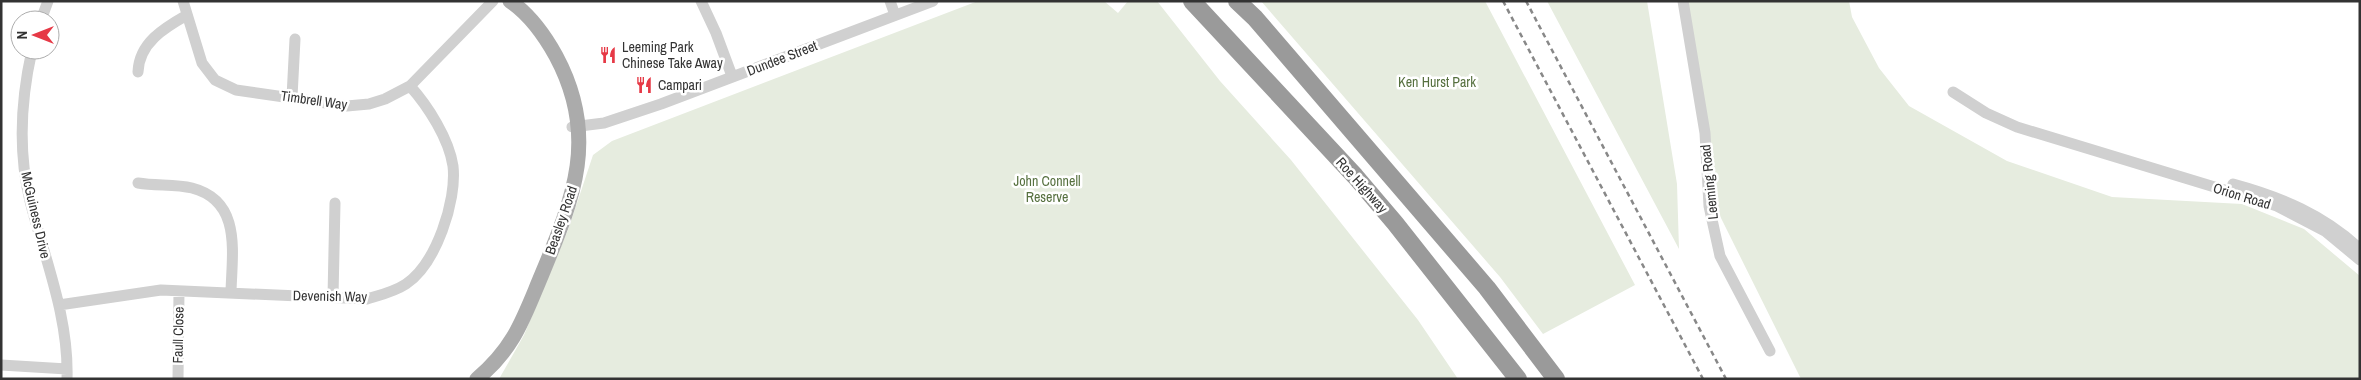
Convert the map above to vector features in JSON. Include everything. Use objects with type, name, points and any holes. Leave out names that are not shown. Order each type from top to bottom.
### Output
[{"type":"highway","name":"Roe Highway","points":[[1192,1],[1361,183],[1518,379]]},
{"type":"highway","name":"Roe Highway","points":[[1237,1],[1255,18],[1487,288],[1556,379]]},
{"type":"main road","name":"Beasley Road","points":[[477,379],[499,359],[518,332],[566,216],[577,173],[575,127],[557,72],[543,47],[508,1]]},
{"type":"main road","name":"Beasley Road","points":[[467,379],[500,348],[512,329],[563,204],[572,166],[575,127]]},
{"type":"street","name":"Timbrell Way","points":[[182,1],[202,63],[215,80],[236,90],[357,106],[385,100],[410,86],[493,1]]},
{"type":"street","points":[[701,1],[716,33],[732,76]]},
{"type":"street","points":[[890,1],[895,15]]},
{"type":"street","name":"Dundee Street","points":[[575,127],[616,119],[933,1]]},
{"type":"street","name":"Leeming Road","points":[[1683,1],[1705,133],[1709,206],[1720,256],[1770,351]]},
{"type":"street","points":[[138,72],[138,59],[150,42],[163,29],[187,15]]},
{"type":"street","points":[[292,97],[295,39]]},
{"type":"street","name":"McGuiness Drive","points":[[30,60],[24,102],[23,152],[30,200],[59,305],[65,335],[67,374]]},
{"type":"street","name":"Devenish Way","points":[[59,305],[144,291],[231,292],[367,298],[388,293],[406,284],[427,261],[441,230],[451,201],[452,165],[448,147],[439,130],[410,86]]},
{"type":"street","name":"Orion Road","points":[[1953,92],[1986,113],[2017,127],[2278,206],[2325,231],[2360,260]]},
{"type":"street","name":"Orion Road","points":[[2113,155],[2158,164],[2281,199],[2304,209],[2329,224],[2360,249]]},
{"type":"street","points":[[138,183],[190,188],[205,192],[225,210],[231,223],[231,292]]},
{"type":"street","points":[[333,298],[335,203]]},
{"type":"street","name":"Faull Close","points":[[178,379],[179,291]]},
{"type":"street","points":[[1,365],[67,374]]},
{"type":"green space","name":"John Connell Reserve","points":[[978,1],[1104,1],[1118,13],[1128,1],[1157,1],[1220,81],[1291,160],[1418,320],[1458,379],[499,379],[524,335],[568,230],[593,155],[612,141]]},
{"type":"green space","name":"Ken Hurst Park","points":[[1261,1],[1485,1],[1635,285],[1543,334],[1500,277]]},
{"type":"green space","points":[[1547,1],[1647,1],[1677,184],[1679,249]]},
{"type":"green space","points":[[1687,1],[1849,1],[1852,17],[1879,68],[1909,106],[2007,161],[2112,197],[2242,204],[2304,229],[2360,276],[2360,379],[1801,379],[1719,214]]},
{"type":"railway","points":[[1503,1],[1703,379]]},
{"type":"railway","points":[[1526,1],[1726,379]]},
{"type":"place","name":"Leeming Park Chinese Take Away","points":[[608,55]]},
{"type":"place","name":"Campari","points":[[644,85]]}]
